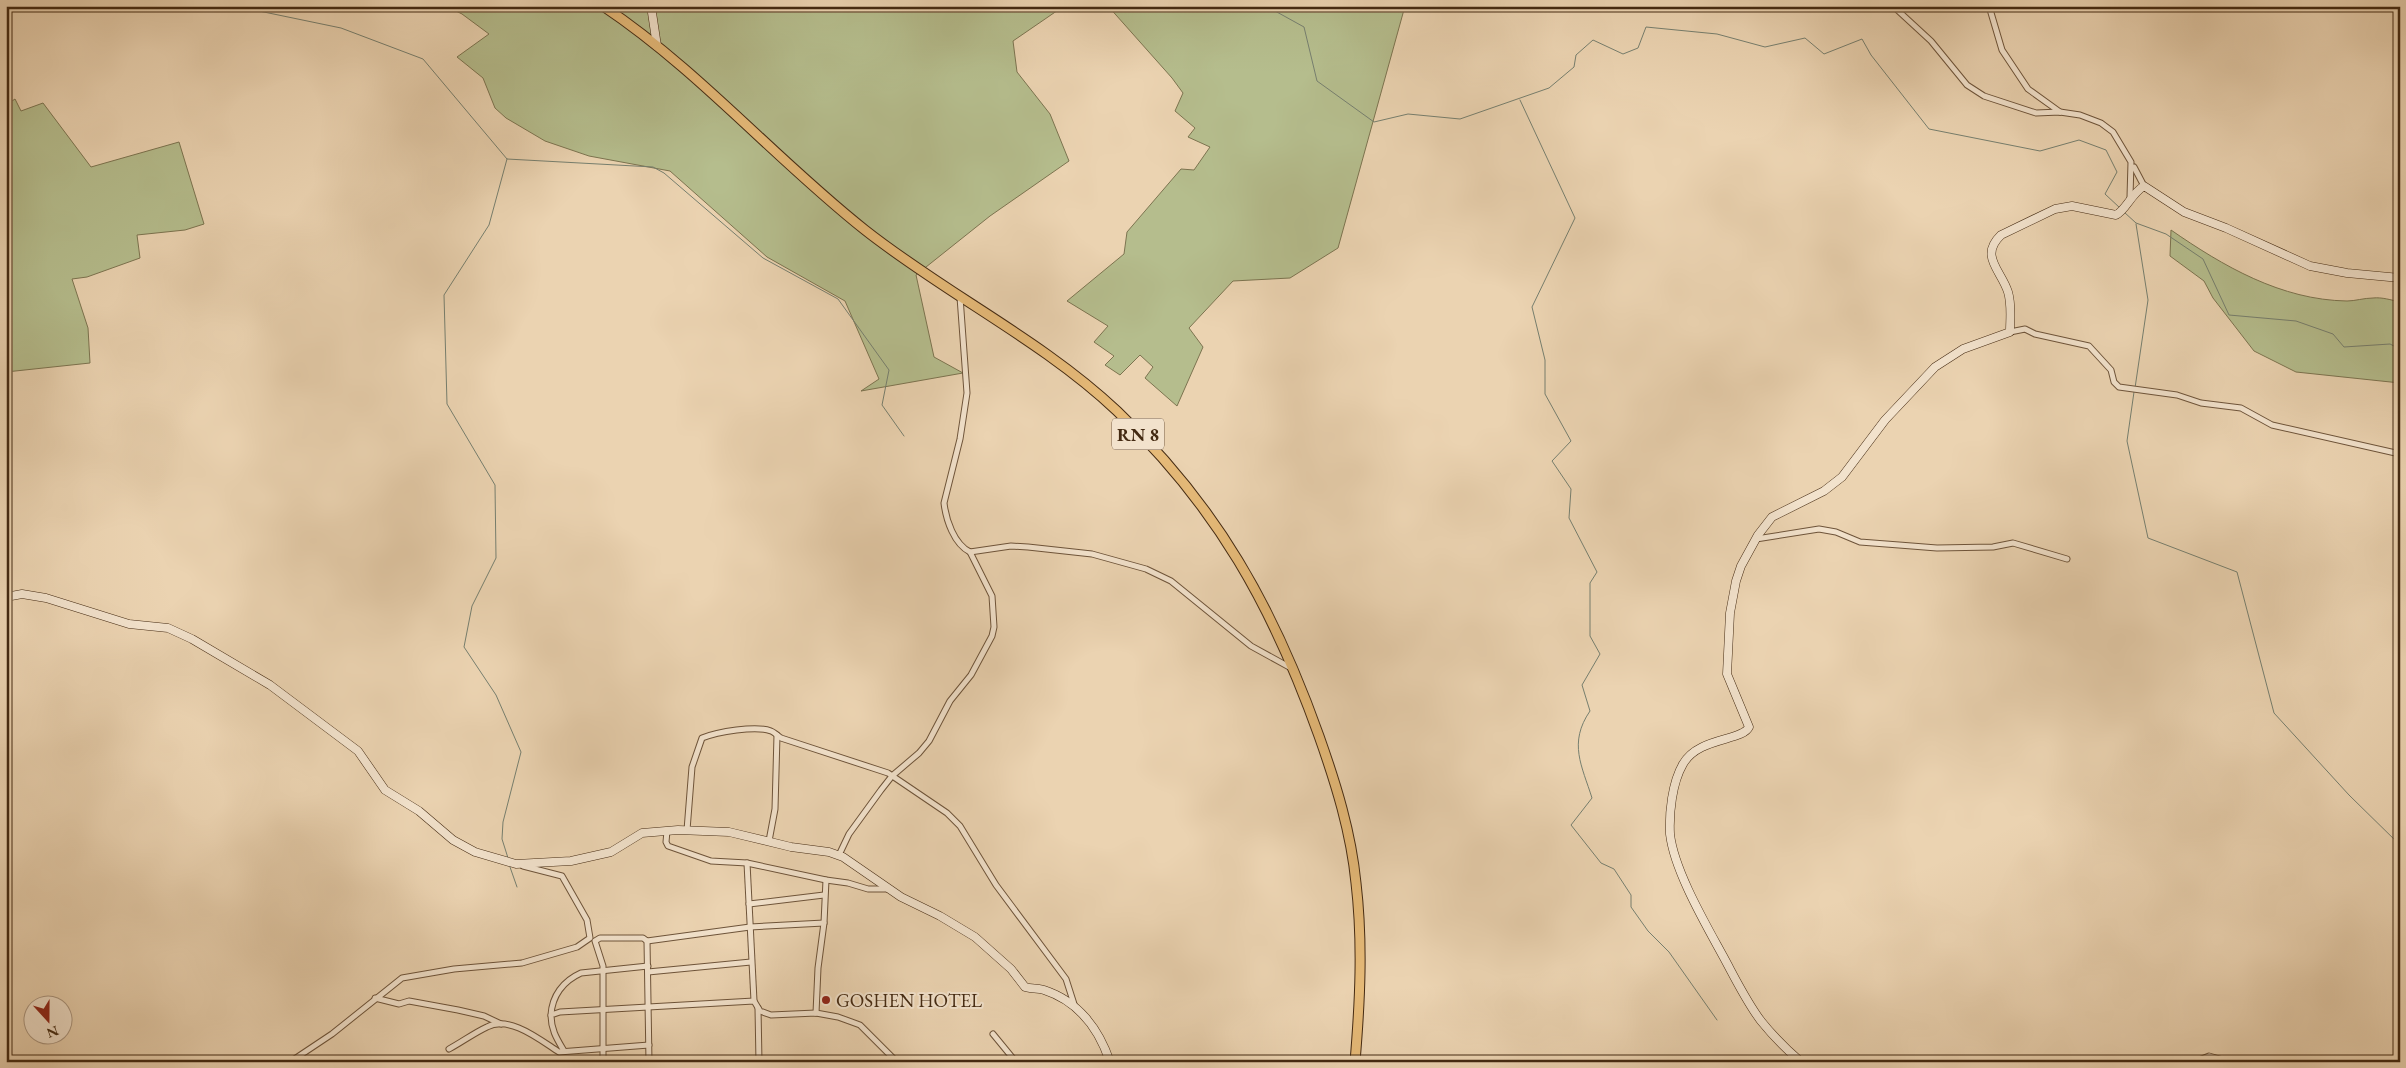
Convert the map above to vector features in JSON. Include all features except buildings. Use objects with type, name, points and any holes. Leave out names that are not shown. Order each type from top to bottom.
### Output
[{"type":"main road","name":"RN 8","points":[[603,6],[657,46],[716,95],[847,215],[928,277],[1057,362],[1116,410],[1161,455],[1221,530],[1245,568],[1279,634],[1340,797],[1356,880],[1361,941],[1355,1062]]},
{"type":"street","points":[[651,6],[657,46]]},
{"type":"street","points":[[1893,6],[1931,40],[1967,85],[1984,96],[2036,113],[2060,112],[2080,115],[2102,123],[2113,132],[2144,186],[2153,190],[2184,212],[2226,228],[2310,266],[2356,274],[2400,278]]},
{"type":"street","points":[[1989,6],[2002,50],[2028,89],[2060,112]]},
{"type":"street","points":[[2130,197],[2131,162]]},
{"type":"street","points":[[2010,332],[2008,292],[1991,259],[1994,242],[2001,235],[2055,209],[2072,206],[2111,215],[2122,210],[2130,197],[2144,186]]},
{"type":"street","points":[[838,855],[848,834],[892,776],[919,753],[929,741],[950,701],[971,675],[992,636],[994,627],[992,596],[970,552],[958,544],[945,512],[944,503],[960,439],[967,393],[960,298]]},
{"type":"street","points":[[1801,1062],[1783,1046],[1760,1020],[1742,992],[1694,902],[1670,836],[1672,804],[1678,774],[1690,753],[1702,746],[1742,734],[1749,727],[1727,674],[1730,613],[1741,566],[1756,539],[1772,517],[1824,491],[1842,477],[1885,420],[1935,367],[1964,349],[2010,332],[2025,329],[2035,334],[2089,346],[2111,370],[2114,382],[2119,387],[2176,395],[2201,403],[2240,408],[2272,425],[2400,454]]},
{"type":"street","points":[[1756,539],[1819,529],[1836,532],[1860,542],[1937,548],[1993,547],[2013,543],[2067,559]]},
{"type":"street","points":[[970,552],[1011,546],[1028,547],[1092,554],[1146,569],[1171,581],[1251,646],[1293,670]]},
{"type":"street","points":[[6,597],[22,594],[46,598],[129,624],[168,628],[192,639],[270,686],[358,751],[385,790],[419,811],[453,840],[475,852],[562,876],[587,920],[590,938],[577,947],[522,963],[454,969],[402,978],[332,1034],[290,1062]]},
{"type":"street","points":[[687,830],[692,767],[702,738],[714,733],[751,730],[771,731],[777,735],[892,776],[947,812],[960,826],[996,885],[1066,980],[1074,1004],[1095,1029],[1105,1047],[1110,1062]]},
{"type":"street","points":[[769,841],[774,809],[777,735]]},
{"type":"street","points":[[516,864],[571,861],[611,852],[642,834],[687,830],[729,832],[838,855],[891,889],[975,937],[1011,969],[1025,987],[1046,991],[1074,1004]]},
{"type":"street","points":[[667,831],[666,842],[668,846],[711,862],[747,862],[826,880],[848,883],[868,889],[891,889]]},
{"type":"street","points":[[747,862],[754,1001],[760,1011],[771,1015],[816,1013],[838,1017],[860,1026],[897,1062]]},
{"type":"street","points":[[816,1013],[826,880]]},
{"type":"street","points":[[749,904],[824,895]]},
{"type":"street","points":[[604,1062],[603,972],[595,941],[600,938],[643,938],[647,941],[750,927],[824,922]]},
{"type":"street","points":[[647,941],[649,1062]]},
{"type":"street","points":[[648,972],[751,962]]},
{"type":"street","points":[[564,1051],[554,1034],[551,1015],[556,994],[573,977],[581,973],[648,966]]},
{"type":"street","points":[[375,998],[399,1004],[409,1001],[467,1012],[484,1016],[504,1025]]},
{"type":"street","points":[[551,1015],[560,1012],[603,1009],[754,1001]]},
{"type":"street","points":[[758,1007],[759,1062]]},
{"type":"street","points":[[449,1049],[488,1026],[504,1025],[516,1027],[545,1041],[559,1052],[649,1045]]},
{"type":"street","points":[[993,1034],[1016,1062]]},
{"type":"street","points":[[2194,1062],[2209,1056],[2230,1062]]},
{"type":"green space","points":[[446,6],[1064,6],[1013,41],[1017,72],[1050,114],[1069,161],[990,216],[916,275],[934,357],[963,373],[861,391],[879,379],[845,301],[767,257],[670,171],[589,156],[545,141],[506,118],[495,108],[483,78],[457,57],[489,34],[462,14]]},
{"type":"green space","points":[[1108,6],[1405,6],[1338,248],[1290,278],[1233,281],[1189,328],[1203,347],[1177,406],[1145,378],[1153,367],[1140,355],[1120,375],[1105,365],[1114,356],[1094,342],[1108,326],[1067,301],[1124,254],[1127,232],[1181,169],[1194,170],[1210,147],[1188,137],[1195,128],[1175,111],[1183,93]]},
{"type":"green space","points":[[15,99],[21,111],[43,103],[91,167],[179,142],[204,224],[185,230],[137,235],[140,258],[87,277],[72,279],[88,328],[90,363],[6,372],[6,105]]},
{"type":"green space","points":[[2171,230],[2232,268],[2276,288],[2299,295],[2323,299],[2347,301],[2380,298],[2400,302],[2400,383],[2296,372],[2254,351],[2213,298],[2204,281],[2170,256]]},
{"type":"waterway","points":[[6,10],[12,6]]},
{"type":"waterway","points":[[235,6],[341,28],[423,59],[507,159],[653,167],[664,173],[763,258],[838,299],[889,370],[882,405],[904,436]]},
{"type":"waterway","points":[[1266,6],[1304,27],[1317,81],[1374,122],[1408,114],[1460,119],[1549,88],[1574,67],[1576,55],[1593,40],[1623,54],[1638,48],[1646,27],[1717,34],[1765,47],[1805,38],[1824,54],[1862,39],[1871,55],[1929,129],[2040,151],[2079,140],[2106,150],[2117,172],[2105,194],[2120,208]]},
{"type":"waterway","points":[[1520,100],[1575,218],[1532,307],[1545,360],[1545,394],[1571,441],[1552,461],[1571,489],[1569,518],[1597,572],[1590,583],[1590,636],[1600,654],[1582,685],[1590,711],[1583,723],[1578,744],[1581,765],[1592,798],[1571,825],[1601,863],[1614,869],[1631,895],[1631,907],[1648,931],[1669,952],[1717,1020]]},
{"type":"waterway","points":[[507,159],[489,225],[444,295],[447,404],[495,485],[496,558],[472,606],[464,647],[496,695],[521,752],[503,822],[502,839],[508,858]]},
{"type":"waterway","points":[[2124,212],[2136,223],[2166,234],[2203,259],[2229,315],[2296,321],[2333,334],[2344,347],[2390,344],[2400,349]]},
{"type":"waterway","points":[[2135,388],[2148,300],[2136,224]]},
{"type":"waterway","points":[[2134,392],[2127,441],[2148,538],[2237,572],[2274,713],[2349,795],[2400,845]]},
{"type":"waterway","points":[[510,867],[517,887]]},
{"type":"place","name":"GOSHEN HOTEL","points":[[826,1000]]}]
